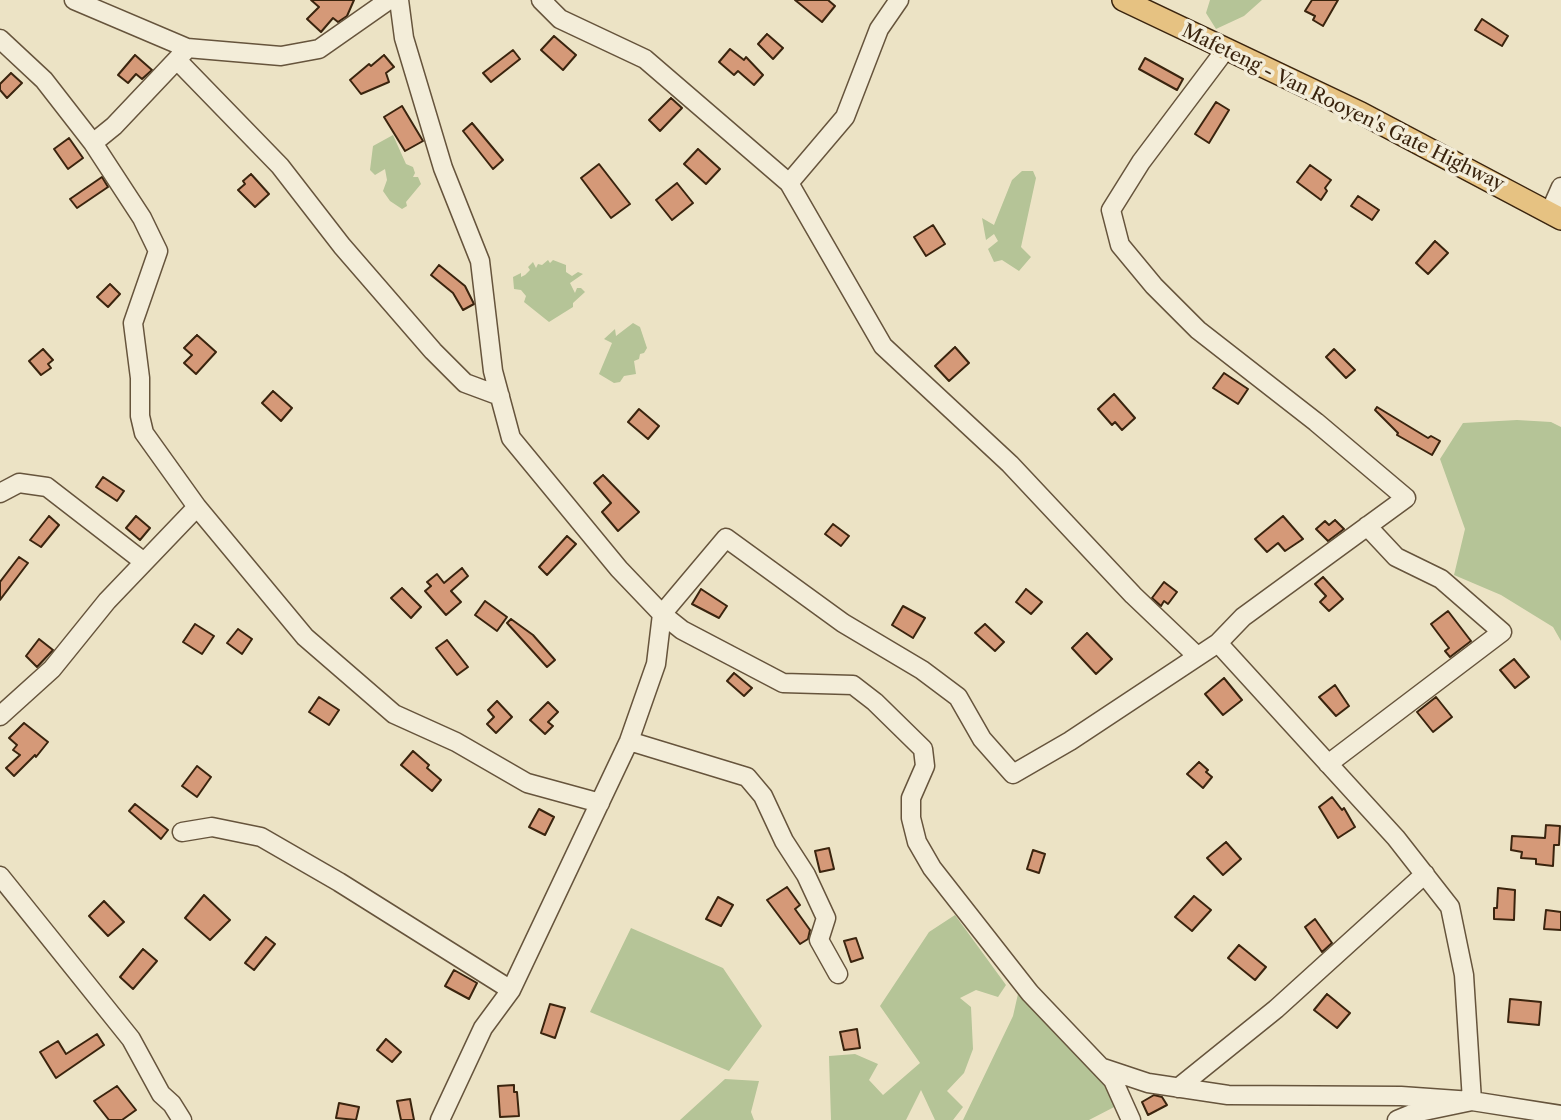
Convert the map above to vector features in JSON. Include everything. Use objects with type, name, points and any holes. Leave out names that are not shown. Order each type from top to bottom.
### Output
[{"type":"main road","name":"Mafeteng - Van Rooyen's Gate Highway","points":[[1123,0],[1361,113],[1556,215]]},
{"type":"street","points":[[74,0],[182,54],[280,166],[342,246],[433,351],[465,383],[499,396]]},
{"type":"street","points":[[93,143],[114,126],[182,54],[281,56],[319,49],[389,0]]},
{"type":"street","points":[[400,0],[404,38],[443,169],[480,261],[493,371],[511,438],[619,569],[662,614],[682,630],[783,683],[853,685],[916,741],[923,749],[925,766],[911,798],[911,818],[916,842],[932,868],[1030,993],[1113,1080],[1131,1120]]},
{"type":"street","points":[[541,0],[560,19],[645,58],[789,183],[883,346],[1010,464],[1133,595],[1196,655]]},
{"type":"street","points":[[789,183],[845,117],[879,29],[899,0]]},
{"type":"street","points":[[0,39],[44,80],[93,143],[142,218],[159,251],[133,323],[140,378],[139,416],[144,433],[197,508],[305,637],[394,714],[456,743],[527,783],[600,803]]},
{"type":"street","points":[[440,1120],[483,1028],[511,990],[629,741],[656,664],[662,614],[726,538],[843,623],[922,670],[958,697],[982,739],[1013,774],[1070,741],[1196,655],[1218,643],[1242,617],[1406,498],[1316,422],[1198,330],[1154,286],[1120,245],[1111,210],[1142,162],[1226,48]]},
{"type":"street","points":[[1556,215],[1561,187]]},
{"type":"street","points":[[0,493],[19,483],[47,487],[144,562]]},
{"type":"street","points":[[0,716],[52,669],[107,601],[197,508]]},
{"type":"street","points":[[1328,764],[1502,632],[1441,579],[1396,557],[1367,526]]},
{"type":"street","points":[[1218,643],[1425,874],[1450,907],[1464,975],[1472,1101]]},
{"type":"street","points":[[629,741],[747,777],[763,796],[826,918],[819,940],[838,974]]},
{"type":"street","points":[[181,832],[212,827],[261,837],[339,882],[511,990]]},
{"type":"street","points":[[1178,1088],[1276,1009],[1425,874]]},
{"type":"street","points":[[0,876],[131,1039],[161,1094],[172,1104],[182,1120]]},
{"type":"street","points":[[1102,1067],[1147,1083],[1228,1095],[1401,1096],[1472,1101],[1561,1115]]},
{"type":"street","points":[[1396,1120],[1414,1113],[1472,1101]]},
{"type":"green space","points":[[1210,0],[1262,0],[1244,16],[1216,29],[1206,13]]},
{"type":"green space","points":[[393,135],[406,164],[413,167],[413,177],[418,177],[421,184],[406,202],[407,206],[402,209],[390,201],[383,191],[387,180],[385,169],[375,175],[370,170],[373,146]]},
{"type":"green space","points":[[1022,171],[1033,171],[1036,178],[1021,247],[1031,257],[1019,271],[1002,260],[994,262],[988,249],[998,241],[994,234],[986,240],[982,218],[994,225],[1012,180]]},
{"type":"green space","points":[[548,260],[550,263],[553,260],[566,265],[566,272],[572,276],[578,272],[583,274],[570,283],[575,293],[577,288],[585,292],[573,303],[573,307],[549,322],[524,302],[526,296],[521,290],[514,289],[513,277],[521,273],[521,277],[525,275],[533,262],[536,268],[538,264],[542,265]]},
{"type":"green space","points":[[633,323],[640,327],[647,348],[640,354],[639,359],[634,361],[636,374],[624,376],[620,382],[614,383],[599,374],[612,343],[604,339],[615,329],[616,336]]},
{"type":"green space","points":[[1517,420],[1551,422],[1561,427],[1561,641],[1553,627],[1501,595],[1454,575],[1465,529],[1440,459],[1463,423]]},
{"type":"green space","points":[[955,915],[1006,985],[998,997],[976,990],[960,998],[971,1007],[973,1049],[964,1073],[947,1091],[963,1107],[953,1120],[935,1120],[921,1090],[906,1120],[831,1120],[829,1056],[855,1054],[878,1064],[869,1080],[883,1095],[920,1063],[880,1006],[929,932]]},
{"type":"green space","points":[[631,928],[723,968],[762,1026],[729,1071],[590,1012]]},
{"type":"green space","points":[[1018,994],[1101,1073],[1120,1104],[1089,1120],[963,1120],[1013,1016]]},
{"type":"green space","points":[[725,1079],[759,1081],[751,1112],[754,1120],[680,1120]]},
{"type":"building","points":[[311,0],[354,0],[347,16],[338,22],[333,18],[321,32],[307,19],[319,7]]},
{"type":"building","points":[[795,0],[828,0],[835,6],[822,22]]},
{"type":"building","points":[[1312,0],[1338,0],[1323,26],[1313,20],[1315,16],[1305,11]]},
{"type":"building","points":[[1482,19],[1508,36],[1502,46],[1475,30]]},
{"type":"building","points":[[767,34],[783,48],[773,59],[758,44]]},
{"type":"building","points":[[554,36],[576,55],[563,70],[541,50]]},
{"type":"building","points":[[730,49],[744,60],[746,57],[763,75],[754,85],[738,71],[734,75],[719,62]]},
{"type":"building","points":[[513,50],[520,59],[491,82],[483,73]]},
{"type":"building","points":[[135,55],[152,70],[142,79],[136,74],[128,83],[118,75]]},
{"type":"building","points":[[384,55],[394,67],[386,73],[389,82],[361,94],[350,80]]},
{"type":"building","points":[[1145,58],[1183,79],[1177,90],[1139,69]]},
{"type":"building","points":[[11,73],[22,83],[7,98],[0,90],[0,84]]},
{"type":"building","points":[[671,98],[682,108],[660,131],[649,120]]},
{"type":"building","points":[[1216,102],[1229,110],[1209,143],[1195,134]]},
{"type":"building","points":[[402,106],[423,141],[405,151],[384,117]]},
{"type":"building","points":[[472,123],[503,160],[493,169],[463,131]]},
{"type":"building","points":[[69,138],[83,158],[68,169],[54,149]]},
{"type":"building","points":[[698,149],[720,169],[706,184],[684,164]]},
{"type":"building","points":[[599,164],[630,204],[611,218],[581,178]]},
{"type":"building","points":[[1310,165],[1331,180],[1321,200],[1297,182]]},
{"type":"building","points":[[251,174],[269,194],[255,207],[238,190]]},
{"type":"building","points":[[102,177],[108,187],[77,208],[70,199]]},
{"type":"building","points":[[677,183],[693,203],[672,220],[656,200]]},
{"type":"building","points":[[1358,196],[1379,210],[1372,220],[1351,206]]},
{"type":"building","points":[[933,225],[945,244],[926,256],[914,237]]},
{"type":"building","points":[[1435,241],[1448,253],[1428,274],[1416,263]]},
{"type":"building","points":[[439,265],[465,286],[474,304],[463,310],[453,293],[431,275]]},
{"type":"building","points":[[110,284],[120,294],[108,307],[97,297]]},
{"type":"building","points":[[197,335],[216,352],[196,374],[184,363],[192,355],[184,348]]},
{"type":"building","points":[[955,347],[969,363],[949,381],[935,366]]},
{"type":"building","points":[[43,349],[53,360],[48,364],[51,368],[41,375],[29,361]]},
{"type":"building","points":[[1334,349],[1355,370],[1346,378],[1326,357]]},
{"type":"building","points":[[1224,373],[1248,389],[1238,404],[1213,388]]},
{"type":"building","points":[[273,391],[292,408],[281,421],[262,403]]},
{"type":"building","points":[[1114,394],[1135,418],[1122,430],[1115,422],[1112,425],[1098,409]]},
{"type":"building","points":[[1377,407],[1428,438],[1431,436],[1440,441],[1432,455],[1397,435],[1375,410]]},
{"type":"building","points":[[639,409],[659,426],[648,439],[628,422]]},
{"type":"building","points":[[603,475],[639,512],[618,531],[602,512],[611,503],[594,483]]},
{"type":"building","points":[[103,477],[124,491],[117,501],[96,487]]},
{"type":"building","points":[[49,516],[59,525],[41,547],[30,540]]},
{"type":"building","points":[[136,516],[150,528],[140,540],[126,528]]},
{"type":"building","points":[[1283,516],[1303,539],[1285,551],[1278,543],[1267,552],[1255,539]]},
{"type":"building","points":[[1335,520],[1344,529],[1328,541],[1316,529],[1325,521],[1329,525]]},
{"type":"building","points":[[833,524],[849,536],[841,546],[825,534]]},
{"type":"building","points":[[567,536],[576,544],[547,575],[539,567]]},
{"type":"building","points":[[19,557],[28,563],[0,600],[0,582]]},
{"type":"building","points":[[462,568],[468,576],[451,591],[461,602],[446,615],[425,591],[431,586],[427,582],[437,574],[444,583]]},
{"type":"building","points":[[1323,577],[1343,599],[1329,611],[1320,602],[1326,596],[1315,584]]},
{"type":"building","points":[[1164,582],[1177,592],[1168,604],[1164,601],[1161,606],[1152,598]]},
{"type":"building","points":[[402,588],[421,607],[411,618],[391,598]]},
{"type":"building","points":[[701,589],[727,606],[719,618],[692,604]]},
{"type":"building","points":[[1026,589],[1042,602],[1031,614],[1016,602]]},
{"type":"building","points":[[485,601],[507,617],[497,631],[475,615]]},
{"type":"building","points":[[903,606],[925,618],[913,638],[892,625]]},
{"type":"building","points":[[1448,611],[1471,641],[1450,657],[1445,651],[1449,648],[1431,624]]},
{"type":"building","points":[[511,619],[533,635],[555,660],[547,667],[507,623]]},
{"type":"building","points":[[195,624],[214,636],[202,654],[183,642]]},
{"type":"building","points":[[985,624],[1004,642],[995,651],[975,633]]},
{"type":"building","points":[[238,629],[252,639],[242,654],[227,643]]},
{"type":"building","points":[[1087,633],[1112,659],[1096,674],[1072,648]]},
{"type":"building","points":[[39,639],[53,650],[37,667],[26,656]]},
{"type":"building","points":[[447,640],[468,667],[457,675],[436,648]]},
{"type":"building","points":[[1514,659],[1529,677],[1515,688],[1500,670]]},
{"type":"building","points":[[734,673],[752,688],[744,696],[727,681]]},
{"type":"building","points":[[1224,678],[1242,700],[1223,715],[1205,694]]},
{"type":"building","points":[[1335,685],[1349,706],[1336,716],[1319,697]]},
{"type":"building","points":[[319,697],[339,710],[329,725],[309,712]]},
{"type":"building","points":[[1436,697],[1452,717],[1433,732],[1417,712]]},
{"type":"building","points":[[497,701],[512,717],[496,733],[487,724],[494,717],[488,710]]},
{"type":"building","points":[[548,702],[558,712],[548,722],[553,726],[545,734],[530,720]]},
{"type":"building","points":[[24,723],[48,742],[36,757],[35,755],[14,776],[6,768],[20,755],[13,750],[17,745],[9,738]]},
{"type":"building","points":[[413,751],[441,780],[432,791],[401,765]]},
{"type":"building","points":[[1199,762],[1212,777],[1203,788],[1187,774]]},
{"type":"building","points":[[197,766],[211,777],[197,797],[182,786]]},
{"type":"building","points":[[1332,797],[1342,810],[1344,808],[1355,827],[1338,838],[1319,807]]},
{"type":"building","points":[[135,804],[168,830],[161,839],[129,811]]},
{"type":"building","points":[[539,809],[554,817],[545,835],[529,827]]},
{"type":"building","points":[[1546,825],[1560,826],[1559,845],[1554,845],[1553,866],[1536,864],[1536,859],[1521,858],[1522,852],[1511,850],[1512,836],[1545,838]]},
{"type":"building","points":[[1226,842],[1241,859],[1223,875],[1207,858]]},
{"type":"building","points":[[829,848],[834,869],[820,872],[815,851]]},
{"type":"building","points":[[1033,850],[1045,854],[1039,873],[1027,869]]},
{"type":"building","points":[[787,887],[800,905],[795,909],[810,930],[808,939],[800,944],[767,900]]},
{"type":"building","points":[[1498,888],[1515,890],[1514,920],[1494,919]]},
{"type":"building","points":[[204,895],[230,920],[210,940],[185,918]]},
{"type":"building","points":[[1194,896],[1211,910],[1192,931],[1175,917]]},
{"type":"building","points":[[718,897],[733,905],[721,926],[706,919]]},
{"type":"building","points":[[104,901],[124,922],[108,936],[89,916]]},
{"type":"building","points":[[1546,910],[1561,912],[1561,930],[1544,929]]},
{"type":"building","points":[[1315,919],[1332,943],[1322,952],[1305,927]]},
{"type":"building","points":[[266,937],[275,944],[254,970],[245,963]]},
{"type":"building","points":[[856,938],[863,958],[851,962],[844,941]]},
{"type":"building","points":[[1239,945],[1266,967],[1255,980],[1228,958]]},
{"type":"building","points":[[143,949],[157,961],[133,989],[120,977]]},
{"type":"building","points":[[454,970],[477,983],[469,999],[445,986]]},
{"type":"building","points":[[1327,994],[1350,1013],[1337,1028],[1314,1010]]},
{"type":"building","points":[[1510,999],[1541,1002],[1539,1025],[1508,1022]]},
{"type":"building","points":[[550,1004],[565,1008],[555,1038],[541,1033]]},
{"type":"building","points":[[857,1029],[860,1048],[844,1050],[840,1032]]},
{"type":"building","points":[[97,1034],[104,1045],[56,1078],[40,1052],[58,1041],[66,1054]]},
{"type":"building","points":[[386,1039],[401,1052],[392,1062],[377,1050]]},
{"type":"building","points":[[514,1085],[519,1116],[500,1117],[498,1086]]},
{"type":"building","points":[[117,1086],[136,1110],[122,1120],[109,1120],[94,1101]]},
{"type":"building","points":[[1154,1095],[1162,1097],[1167,1105],[1148,1115],[1142,1102]]},
{"type":"building","points":[[410,1099],[414,1120],[401,1120],[397,1101]]},
{"type":"building","points":[[339,1103],[359,1107],[356,1120],[336,1118]]}]
